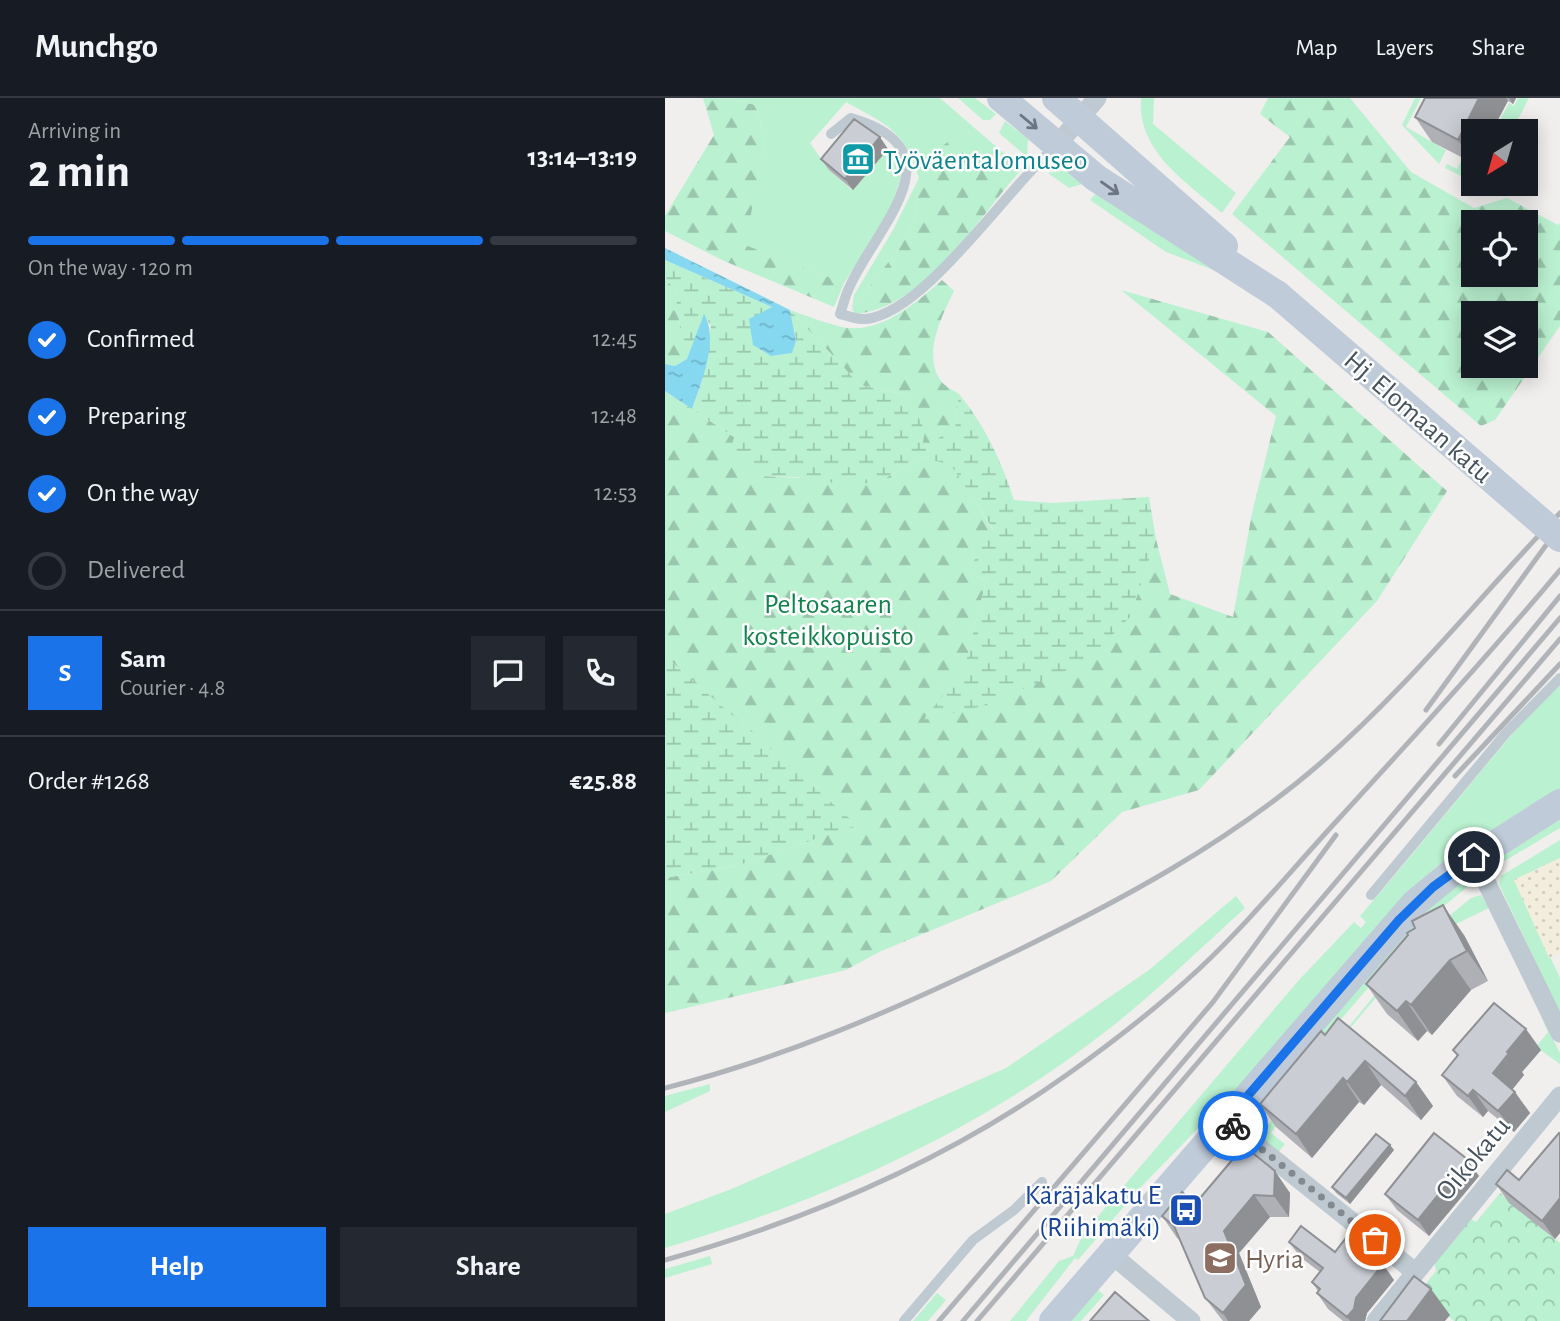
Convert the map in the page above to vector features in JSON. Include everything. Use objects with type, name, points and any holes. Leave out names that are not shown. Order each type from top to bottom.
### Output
[{"type":"street","name":"Hj. Elomaan katu","points":[[1001,98],[1130,201],[1278,295]]},
{"type":"street","name":"Hj. Elomaan katu","points":[[1056,98],[1088,108],[1278,295],[1560,538]]},
{"type":"street","points":[[1057,145],[1088,108]]},
{"type":"street","points":[[1053,1321],[1399,920],[1433,887],[1474,857],[1560,803]]},
{"type":"street","points":[[1474,857],[1560,1033]]},
{"type":"street","name":"Oikokatu","points":[[1376,1321],[1560,1096]]},
{"type":"street","points":[[1226,1121],[1415,1272]]},
{"type":"street","points":[[1111,1254],[1191,1321]]},
{"type":"lane","points":[[831,134],[851,118],[876,125],[897,142],[907,159],[907,176],[901,198],[849,288],[840,314],[858,319],[883,314],[944,269],[1031,167],[1057,145]]},
{"type":"lane","points":[[1371,895],[1506,733],[1560,678]]},
{"type":"lane","points":[[904,1321],[972,1240],[1014,1210],[1042,1182]]},
{"type":"green space","points":[[703,98],[722,98],[756,105],[765,142],[745,245],[844,283],[834,307],[722,260],[665,231],[665,216],[714,135]]},
{"type":"green space","points":[[722,98],[940,98],[1022,169],[1009,184],[998,167],[919,178],[907,149],[893,131],[846,102],[810,143],[829,170],[852,190],[888,149],[902,162],[900,179],[889,210],[844,283],[744,245],[765,142],[756,105]]},
{"type":"green space","points":[[958,98],[975,98],[996,114],[990,120],[983,120]]},
{"type":"green space","points":[[1141,98],[1154,98],[1153,124],[1236,193],[1222,213],[1179,177],[1155,150],[1142,117]]},
{"type":"green space","points":[[1268,98],[1350,98],[1411,172],[1474,208],[1507,198],[1530,210],[1461,210],[1461,287],[1538,287],[1538,214],[1558,225],[1560,223],[1560,326],[1538,358],[1538,301],[1461,301],[1461,378],[1524,378],[1495,420],[1481,426],[1232,214],[1290,137],[1260,114]]},
{"type":"green space","points":[[1415,98],[1421,98],[1406,127],[1446,150],[1439,164],[1402,125]]},
{"type":"green space","points":[[1518,98],[1529,98],[1518,119],[1500,119],[1509,103],[1514,106]]},
{"type":"green space","points":[[1005,121],[1028,139],[1027,157],[999,133]]},
{"type":"green space","points":[[960,133],[998,167],[1009,184],[960,244],[922,283],[901,298],[878,309],[855,314],[852,309],[901,246],[916,215],[919,178],[941,147]]},
{"type":"green space","points":[[1461,161],[1461,176],[1445,168],[1447,164],[1457,169]]},
{"type":"green space","points":[[1062,171],[1075,174],[1082,184],[1069,188],[1048,173]]},
{"type":"green space","points":[[919,178],[916,215],[901,246],[852,309],[854,295],[893,230]]},
{"type":"green space","points":[[1097,192],[1224,274],[1166,252],[1090,200]]},
{"type":"green space","points":[[665,260],[772,307],[753,345],[771,356],[792,353],[796,340],[790,310],[860,385],[908,395],[925,431],[922,448],[955,428],[959,394],[977,418],[991,444],[1014,500],[1052,503],[1149,497],[1156,539],[1130,617],[1085,663],[979,707],[923,720],[964,670],[986,581],[967,572],[993,529],[951,465],[920,457],[879,482],[849,485],[796,477],[760,476],[730,454],[734,437],[692,409],[702,382],[711,326],[704,315],[692,349],[682,343],[675,290],[665,278]]},
{"type":"green space","points":[[665,278],[675,289],[682,342],[692,349],[687,359],[675,366],[665,364]]},
{"type":"green space","points":[[942,280],[954,291],[936,335],[933,359],[941,381],[959,394],[955,429],[922,448],[908,395],[860,385],[790,310],[842,327],[870,326],[897,315]]},
{"type":"green space","name":"Peltosaaren kosteikkopuisto","points":[[1121,290],[1268,332],[1447,491],[1377,601],[1199,790],[1122,812],[1051,881],[879,952],[846,970],[665,1013],[665,878],[739,865],[856,825],[665,656],[665,391],[734,437],[760,476],[879,482],[920,457],[952,465],[993,530],[967,572],[986,581],[964,671],[924,720],[1130,616],[1156,539],[1170,594],[1233,617],[1252,513],[1276,416]]},
{"type":"green space","points":[[665,656],[857,825],[739,865],[665,878]]},
{"type":"green space","points":[[1560,684],[1560,791],[1440,864],[1416,885],[1241,1084],[1140,1188],[1078,1260],[1075,1258],[1026,1321],[1010,1321],[1059,1261],[1073,1256],[1083,1234],[1299,980],[1354,922],[1361,928],[1366,922],[1360,916],[1545,696],[1551,694]]},
{"type":"green space","points":[[1560,817],[1560,828],[1491,869],[1493,862]]},
{"type":"green space","points":[[1560,840],[1560,858],[1514,880],[1560,978],[1560,1014],[1499,884],[1501,876]]},
{"type":"green space","points":[[1462,879],[1472,883],[1428,919],[1250,1124],[1246,1119],[1422,913]]},
{"type":"green space","points":[[1481,895],[1489,908],[1427,938],[1333,1048],[1271,1133],[1285,1144],[1277,1154],[1257,1138],[1388,979],[1438,925],[1471,898]]},
{"type":"green space","points":[[1236,896],[1245,908],[1164,982],[1114,1025],[1011,1097],[900,1158],[843,1184],[785,1208],[665,1248],[665,1214],[734,1188],[1006,1068],[1149,970]]},
{"type":"green space","points":[[1537,1008],[1560,1053],[1560,1064],[1536,1047],[1548,1032]]},
{"type":"green space","points":[[710,1084],[710,1091],[665,1112],[665,1096]]},
{"type":"green space","points":[[1500,1193],[1560,1243],[1560,1321],[1454,1321],[1419,1292],[1436,1271],[1434,1261],[1470,1218],[1476,1222]]},
{"type":"green space","points":[[710,1256],[712,1264],[665,1278],[665,1269]]},
{"type":"green space","points":[[1097,1289],[1104,1295],[1081,1321],[1069,1321]]},
{"type":"green space","points":[[937,1293],[946,1300],[928,1321],[913,1321]]},
{"type":"sand","points":[[1560,858],[1560,953],[1549,958],[1514,880]]},
{"type":"water","points":[[665,248],[790,310],[796,341],[792,353],[771,356],[753,345],[749,319],[772,307],[665,260]]},
{"type":"water","points":[[704,314],[710,336],[709,348],[704,374],[692,409],[665,391],[665,364],[675,366],[687,359]]},
{"type":"building","points":[[1425,98],[1479,98],[1468,119],[1461,119],[1461,134],[1458,140],[1415,117]]},
{"type":"building","points":[[854,119],[880,137],[845,179],[821,159]]},
{"type":"building","points":[[1443,905],[1467,951],[1450,960],[1411,1005],[1406,1001],[1397,1011],[1366,984],[1407,933],[1415,928],[1412,921]]},
{"type":"building","points":[[1494,1003],[1526,1029],[1493,1073],[1515,1092],[1498,1111],[1473,1090],[1468,1096],[1442,1075],[1458,1055],[1453,1050]]},
{"type":"building","points":[[1338,1018],[1416,1082],[1405,1096],[1365,1061],[1347,1082],[1343,1078],[1296,1134],[1260,1104],[1321,1031],[1325,1035]]},
{"type":"building","points":[[1434,1133],[1467,1159],[1418,1220],[1385,1194]]},
{"type":"building","points":[[1559,1133],[1560,1198],[1542,1221],[1496,1184],[1507,1170],[1519,1180]]},
{"type":"building","points":[[1376,1134],[1390,1145],[1346,1198],[1332,1187]]},
{"type":"building","points":[[1244,1146],[1275,1171],[1274,1196],[1254,1195],[1224,1231],[1246,1285],[1223,1313],[1205,1298],[1174,1226],[1162,1216],[1182,1192],[1195,1204]]},
{"type":"building","points":[[1301,1226],[1335,1252],[1349,1234],[1383,1264],[1356,1298],[1354,1309],[1347,1317],[1317,1293],[1320,1289],[1312,1282],[1323,1268],[1289,1242]]},
{"type":"building","points":[[1414,1276],[1431,1289],[1407,1321],[1380,1321]]},
{"type":"building","points":[[1115,1292],[1149,1321],[1090,1321]]},
{"type":"railway","points":[[665,1088],[796,1047],[921,996],[1088,915],[1210,845],[1287,791],[1355,732],[1415,671],[1560,513]]},
{"type":"railway","points":[[1426,710],[1560,526]]},
{"type":"railway","points":[[665,1260],[823,1207],[925,1161],[1022,1105],[1118,1037],[1199,969],[1234,934],[1448,699],[1560,570]]},
{"type":"railway","points":[[1439,744],[1560,596]]},
{"type":"railway","points":[[963,1321],[1560,618]]},
{"type":"railway","points":[[977,1321],[1560,639]]},
{"type":"railway","points":[[1455,776],[1560,664]]},
{"type":"railway","points":[[939,1321],[1213,1002],[1336,835]]},
{"type":"way so far","points":[[1233,1126],[1375,1240]]},
{"type":"place","name":"Työväentalomuseo","points":[[858,159]]},
{"type":"place","name":"Käräjäkatu E (Riihimäki)","points":[[1186,1210]]},
{"type":"place","name":"Hyria","points":[[1220,1258]]},
{"type":"route","points":[[1233,1126],[1226,1121],[1399,920],[1433,887],[1474,857]]}]
